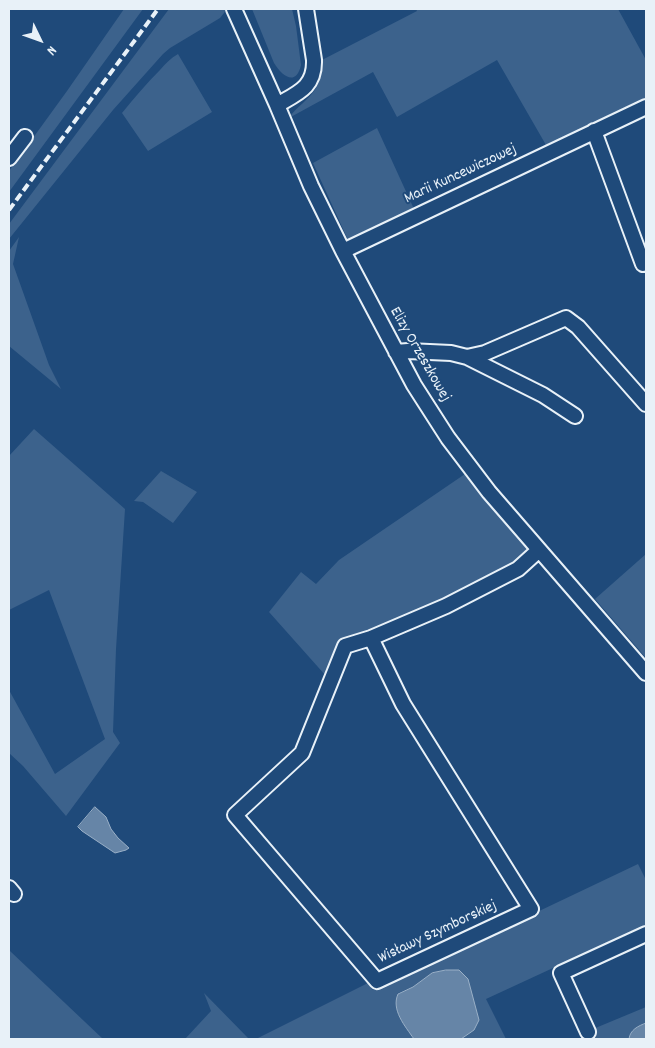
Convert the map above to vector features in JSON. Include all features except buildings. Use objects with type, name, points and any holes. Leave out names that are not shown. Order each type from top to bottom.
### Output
[{"type":"street","name":"Elizy Orzeszkowej","points":[[234,9],[278,105],[311,186],[414,385],[448,438],[490,492],[646,673]]},
{"type":"street","points":[[278,105],[302,90],[310,81],[314,69],[306,9]]},
{"type":"street","name":"Marii Kuncewiczowej","points":[[343,251],[646,107]]},
{"type":"street","points":[[594,131],[643,264]]},
{"type":"street","points":[[9,158],[24,137]]},
{"type":"street","points":[[467,357],[485,353],[566,318],[578,327],[646,404]]},
{"type":"street","points":[[396,352],[451,353],[467,357],[543,395],[575,416]]},
{"type":"street","name":"Wisławy Szymborskiej","points":[[371,638],[403,704],[530,909],[377,981],[235,815],[302,753],[345,646],[371,638],[446,606],[518,569],[539,550]]},
{"type":"street","points":[[588,1032],[561,973],[646,934]]},
{"type":"shaded area","points":[[124,9],[143,9],[9,192],[9,171]]},
{"type":"shaded area","points":[[169,9],[226,9],[220,18],[163,54],[113,110],[9,239],[9,224]]},
{"type":"shaded area","points":[[252,9],[292,9],[301,65],[296,76],[289,77],[285,75],[274,63]]},
{"type":"shaded area","points":[[416,9],[618,9],[646,60],[646,99],[546,145],[497,60],[397,117],[373,72],[289,118],[318,85],[320,61],[417,11]]},
{"type":"shaded area","points":[[178,54],[212,112],[148,151],[122,113],[140,91]]},
{"type":"shaded area","points":[[377,128],[414,209],[348,240],[313,163]]},
{"type":"shaded area","points":[[19,237],[13,264],[49,365],[61,389],[9,346],[9,251]]},
{"type":"shaded area","points":[[34,429],[125,509],[113,732],[120,743],[66,816],[23,766],[9,753],[9,690],[55,774],[105,739],[49,590],[9,610],[9,456]]},
{"type":"shaded area","points":[[161,471],[197,492],[173,523],[143,502],[134,501]]},
{"type":"shaded area","points":[[465,474],[529,551],[507,568],[444,601],[340,643],[326,676],[269,612],[301,572],[316,584],[339,560]]},
{"type":"shaded area","points":[[646,554],[646,658],[595,599]]},
{"type":"shaded area","points":[[95,807],[106,817],[111,829],[118,838],[129,848],[115,853],[78,827]]},
{"type":"shaded area","points":[[638,864],[646,880],[646,925],[486,999],[506,1039],[461,1039],[474,1030],[459,970],[446,970],[432,973],[413,987],[398,993],[396,1006],[398,1012],[414,1039],[256,1039],[368,983],[373,990]]},
{"type":"shaded area","points":[[10,951],[103,1039],[9,1039]]},
{"type":"shaded area","points":[[459,970],[468,979],[479,1020],[474,1030],[461,1039],[414,1039],[398,1012],[396,1000],[398,994],[413,987],[432,973]]},
{"type":"shaded area","points":[[204,993],[249,1039],[185,1039],[211,1011]]},
{"type":"shaded area","points":[[646,1007],[646,1023],[633,1031],[629,1039],[586,1039],[593,1029]]},
{"type":"shaded area","points":[[646,1023],[646,1039],[629,1039],[637,1027]]},
{"type":"railway","points":[[9,210],[158,9]]}]
